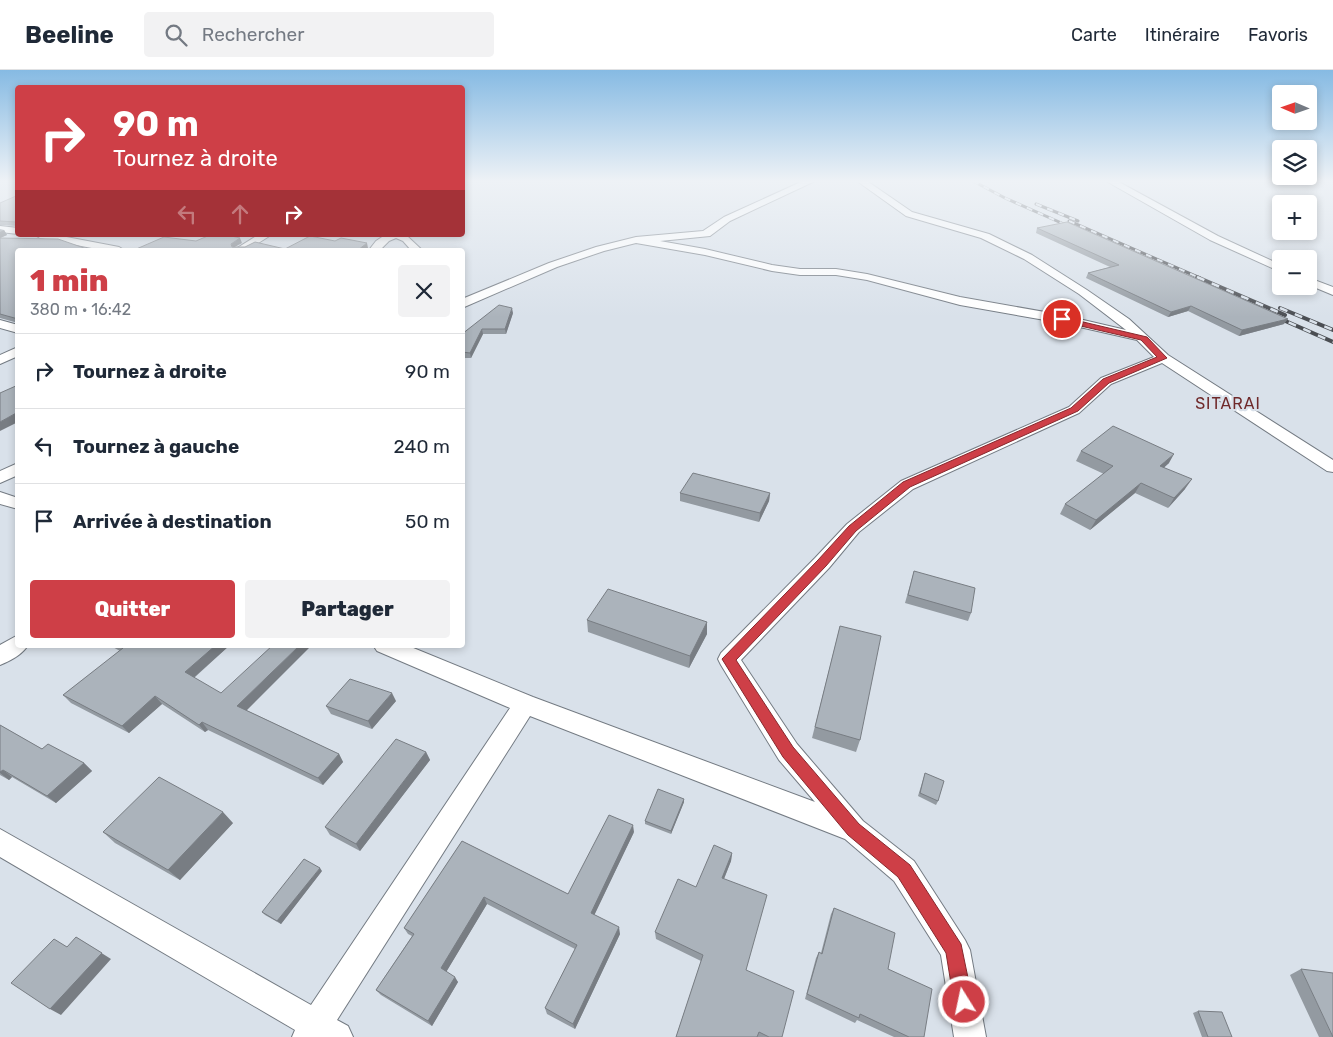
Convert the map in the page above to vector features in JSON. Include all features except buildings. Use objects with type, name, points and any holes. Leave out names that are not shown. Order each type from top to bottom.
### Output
[{"type":"street","points":[[465,303],[553,265],[600,249],[636,240],[706,234],[717,226]]},
{"type":"street","points":[[946,226],[985,236],[1028,257],[1126,322],[1163,358],[1333,467]]},
{"type":"street","points":[[1192,226],[1272,265]]},
{"type":"street","points":[[0,229],[15,231]]},
{"type":"street","points":[[243,248],[263,237]]},
{"type":"street","points":[[376,248],[387,237]]},
{"type":"street","points":[[404,237],[409,239],[416,248]]},
{"type":"street","points":[[75,238],[112,248]]},
{"type":"street","points":[[636,240],[714,254],[772,268],[800,272],[836,272],[867,277],[960,301],[1062,319],[1144,338]]},
{"type":"street","points":[[1317,284],[1333,291]]},
{"type":"street","points":[[0,324],[15,328]]},
{"type":"street","points":[[0,360],[15,352]]},
{"type":"street","points":[[970,1037],[955,950],[904,871],[854,830],[788,752],[728,659],[822,563],[852,528],[907,484],[1074,410],[1106,381],[1163,358]]},
{"type":"street","points":[[0,478],[15,470]]},
{"type":"street","points":[[0,498],[15,503]]},
{"type":"street","points":[[0,656],[15,645]]},
{"type":"street","points":[[391,648],[525,704],[854,830]]},
{"type":"street","points":[[0,842],[320,1033],[525,704]]},
{"type":"railway","points":[[1069,226],[1075,229]]},
{"type":"railway","points":[[1081,226],[1200,278]]},
{"type":"railway","points":[[1197,277],[1285,315]]},
{"type":"railway","points":[[1280,308],[1333,330]]},
{"type":"railway","points":[[1274,316],[1333,342]]},
{"type":"district","name":"SITARAI","points":[[1228,403]]},
{"type":"route","points":[[964,1002],[955,950],[904,871],[854,830],[788,752],[728,659],[822,563],[852,528],[907,484],[1074,410],[1106,381],[1163,358],[1144,338],[1062,319]]}]
